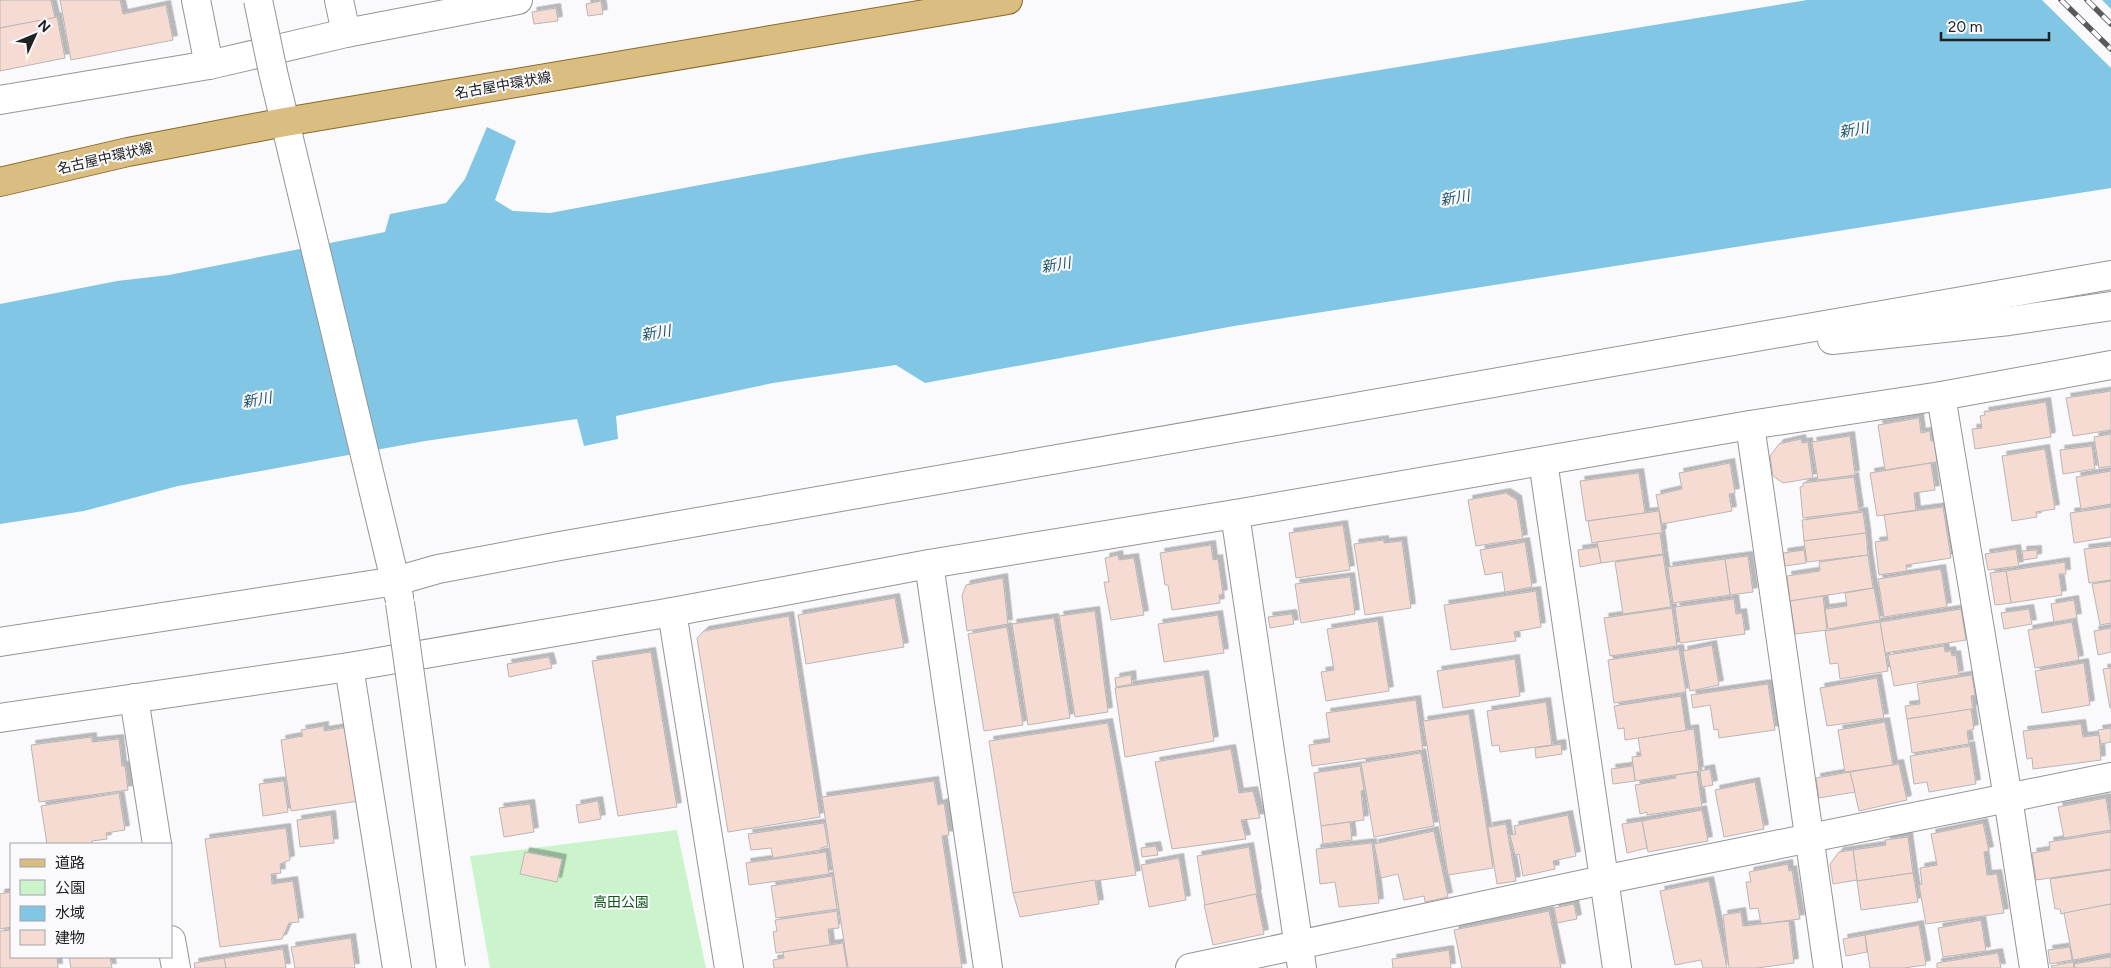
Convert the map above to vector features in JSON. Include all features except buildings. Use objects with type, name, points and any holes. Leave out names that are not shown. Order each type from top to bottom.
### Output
[{"type":"main road","name":"名古屋中環状線","points":[[0,182],[128,152],[285,122],[1008,0]]},
{"type":"street","points":[[196,0],[209,65]]},
{"type":"street","points":[[258,0],[291,153],[396,583],[451,968]]},
{"type":"street","points":[[339,0],[346,33]]},
{"type":"street","points":[[0,100],[209,65],[346,33],[518,0]]},
{"type":"street","points":[[0,642],[396,583],[438,569],[560,546],[2111,275]]},
{"type":"street","points":[[1567,370],[2009,321],[2111,306]]},
{"type":"street","points":[[0,718],[350,667],[672,612],[929,564],[1235,514],[1750,425],[1940,396],[2111,365]]},
{"type":"street","points":[[1940,396],[2008,798],[2034,968]]},
{"type":"street","points":[[1750,425],[1828,968]]},
{"type":"street","points":[[1543,461],[1617,968]]},
{"type":"street","points":[[1235,514],[1300,957]]},
{"type":"street","points":[[929,564],[988,968]]},
{"type":"street","points":[[672,612],[729,968]]},
{"type":"street","points":[[350,667],[397,968]]},
{"type":"street","points":[[134,698],[156,843]]},
{"type":"street","points":[[1190,968],[1300,957],[1603,880],[1809,840],[2111,777]]},
{"type":"street","points":[[172,946],[176,968]]},
{"type":"green space","name":"高田公園","points":[[677,830],[706,968],[490,968],[470,856]]},
{"type":"water","name":"新川","points":[[1807,0],[2111,0],[2111,188],[1234,326],[925,383],[896,365],[773,383],[616,416],[618,439],[584,446],[577,419],[425,441],[178,486],[84,511],[0,524],[0,304],[117,281],[169,275],[385,232],[390,214],[446,203],[465,179],[487,127],[516,141],[495,200],[513,211],[550,213],[861,155]]},
{"type":"pier","points":[[2042,0],[2102,0],[2111,9],[2111,68]]},
{"type":"railway","points":[[2061,0],[2111,49]]},
{"type":"railway","points":[[2087,0],[2111,24]]}]
